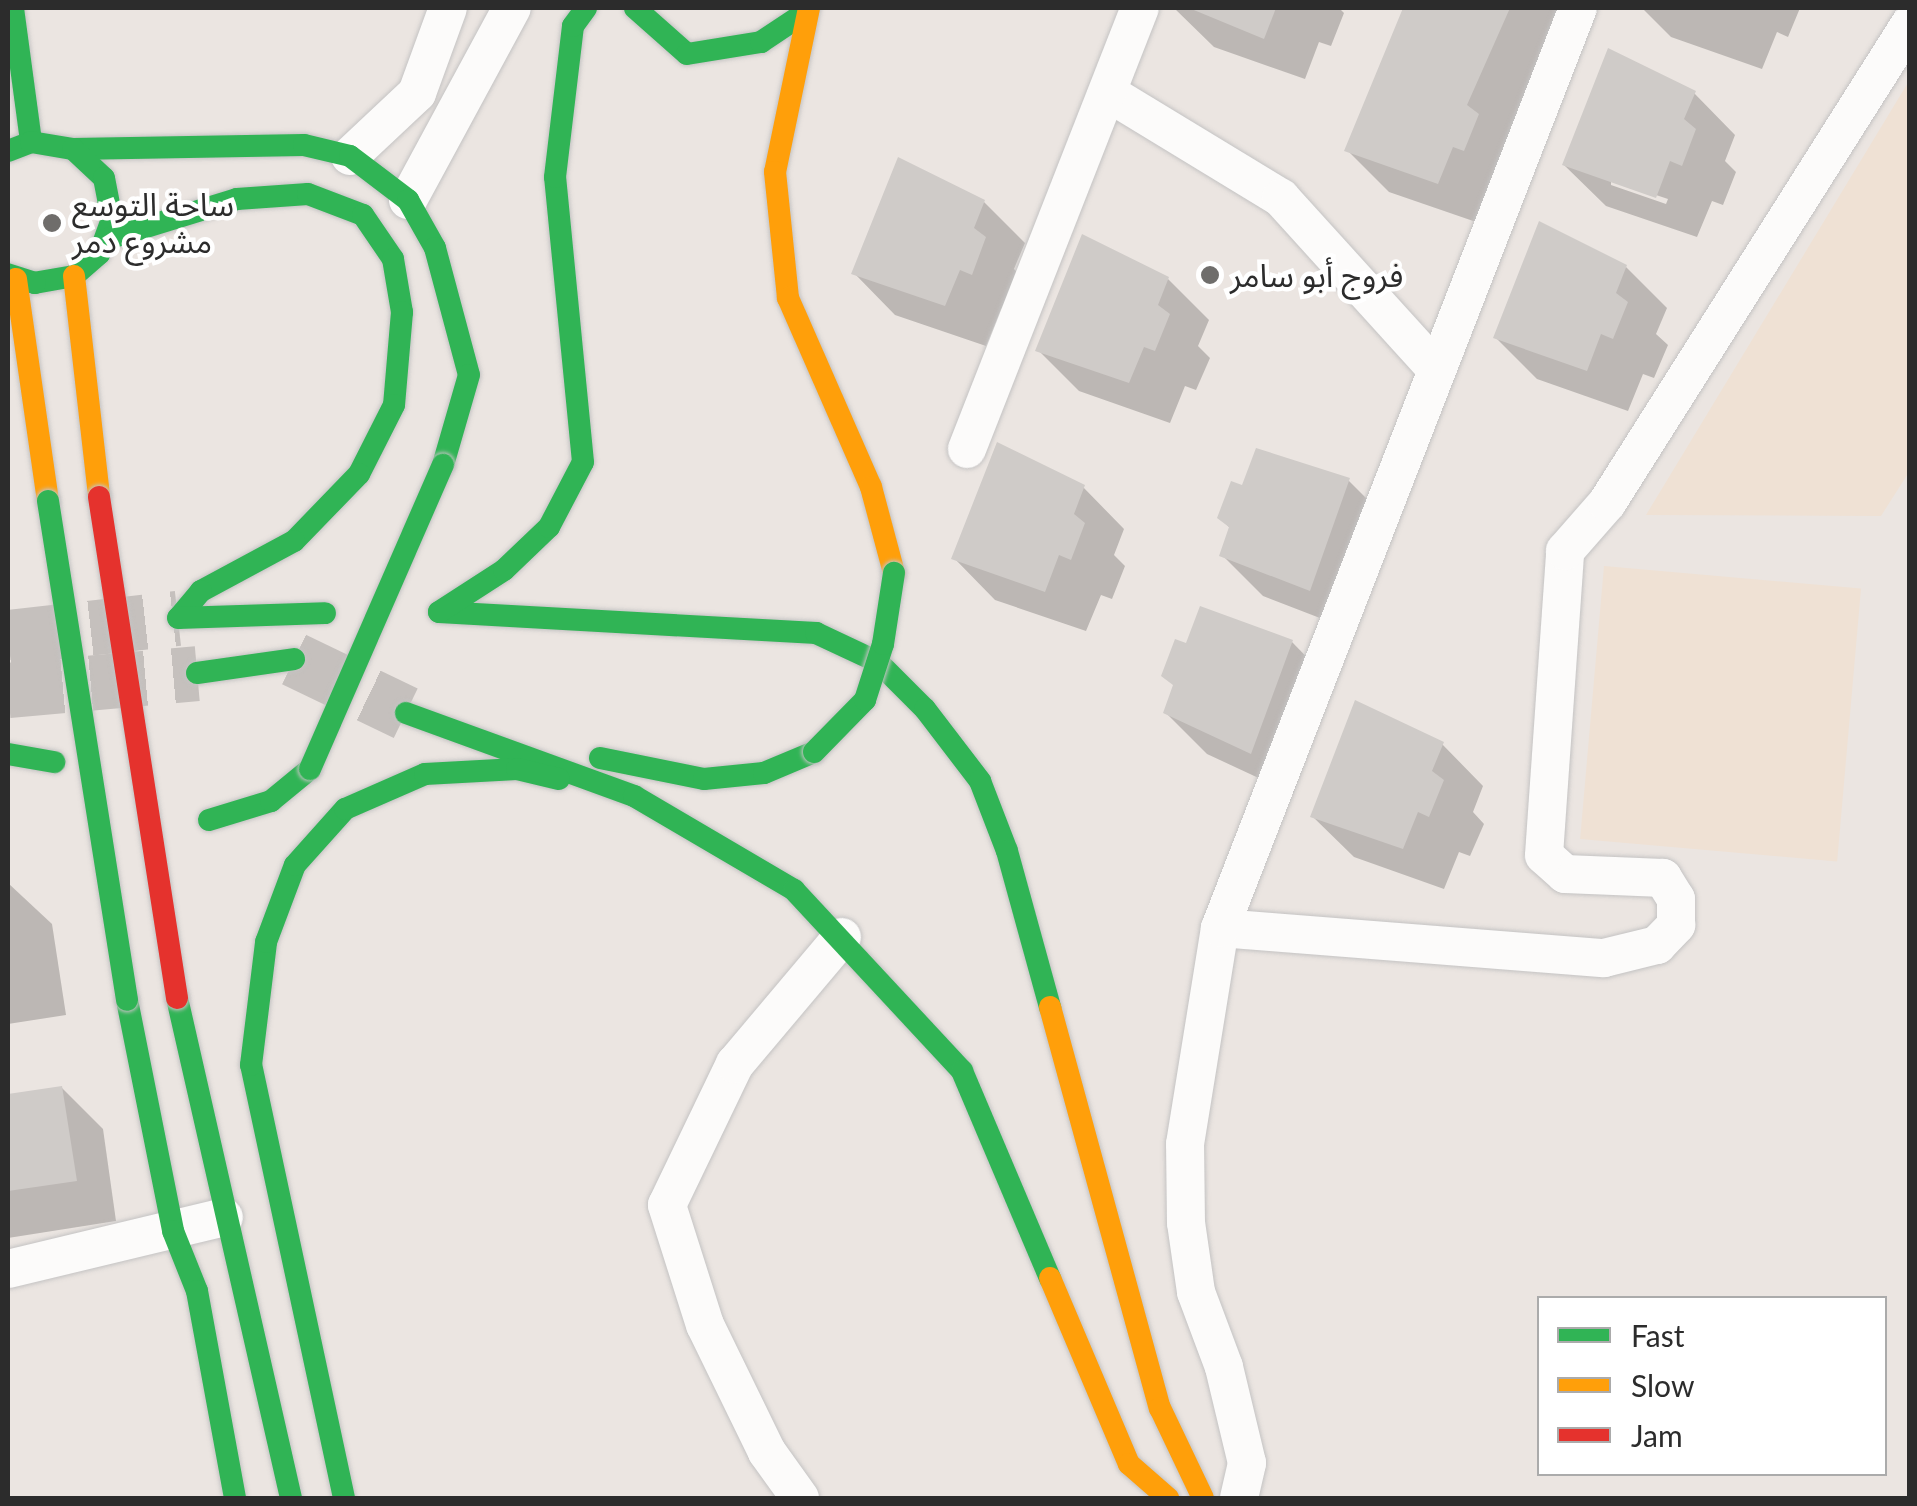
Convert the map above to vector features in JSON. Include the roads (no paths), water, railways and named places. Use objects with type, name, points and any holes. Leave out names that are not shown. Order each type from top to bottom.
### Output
[{"type":"main road","points":[[13,8],[31,142]]},
{"type":"main road","points":[[586,8],[573,26],[555,177],[583,462],[549,527],[504,570],[439,612],[816,633],[878,662],[926,709],[980,781],[1007,851],[1160,1408],[1204,1498]]},
{"type":"main road","points":[[635,8],[688,54],[761,42],[807,10]]},
{"type":"main road","points":[[440,726],[704,779],[764,773],[814,752],[864,700],[883,644],[894,573],[871,486],[788,298],[775,172],[807,10]]},
{"type":"main road","points":[[8,151],[31,142],[74,149],[304,145],[350,156],[408,200],[435,248],[469,375],[442,465],[310,768],[271,800],[209,820]]},
{"type":"main road","points":[[74,149],[104,178],[112,219],[107,240],[74,276],[35,283],[12,276],[127,1000],[173,1231],[196,1291],[235,1498]]},
{"type":"main road","points":[[107,240],[237,198],[308,194],[363,215],[393,259],[402,312],[394,406],[359,474],[294,541],[202,590],[178,618],[325,613]]},
{"type":"main road","points":[[74,276],[99,496],[177,998],[291,1498]]},
{"type":"main road","points":[[197,673],[294,659]]},
{"type":"main road","points":[[406,714],[634,796],[794,890],[842,937],[962,1071],[1130,1464],[1132,1498]]},
{"type":"main road","points":[[8,754],[54,762]]},
{"type":"main road","points":[[344,1498],[251,1065],[266,942],[295,866],[345,809],[426,774],[516,769],[634,796]]},
{"type":"main road","points":[[1130,1464],[1168,1498]]},
{"type":"street","points":[[350,156],[416,93],[448,8]]},
{"type":"street","points":[[408,200],[512,8]]},
{"type":"street","points":[[967,449],[1110,94],[1140,8]]},
{"type":"street","points":[[1239,1498],[1246,1463],[1224,1367],[1196,1292],[1186,1222],[1185,1144],[1220,928],[1434,367],[1578,8]]},
{"type":"street","points":[[1220,928],[1604,958],[1658,946],[1676,925],[1676,898],[1663,878],[1565,874],[1544,855],[1564,551],[1607,503],[1910,24]]},
{"type":"street","points":[[1110,94],[1281,198],[1434,367]]},
{"type":"street","points":[[800,1498],[767,1452],[705,1325],[667,1205],[735,1064],[842,937]]},
{"type":"street","points":[[8,1269],[224,1216]]},
{"type":"tunnel","points":[[8,637],[178,618]]},
{"type":"tunnel","points":[[294,659],[406,713]]},
{"type":"tunnel","points":[[8,690],[197,673]]},
{"type":"place","name":"ساحة التوسع مشروع دمر","points":[[52,223]]},
{"type":"place","name":"فروج أبو سامر","points":[[1210,275]]}]
